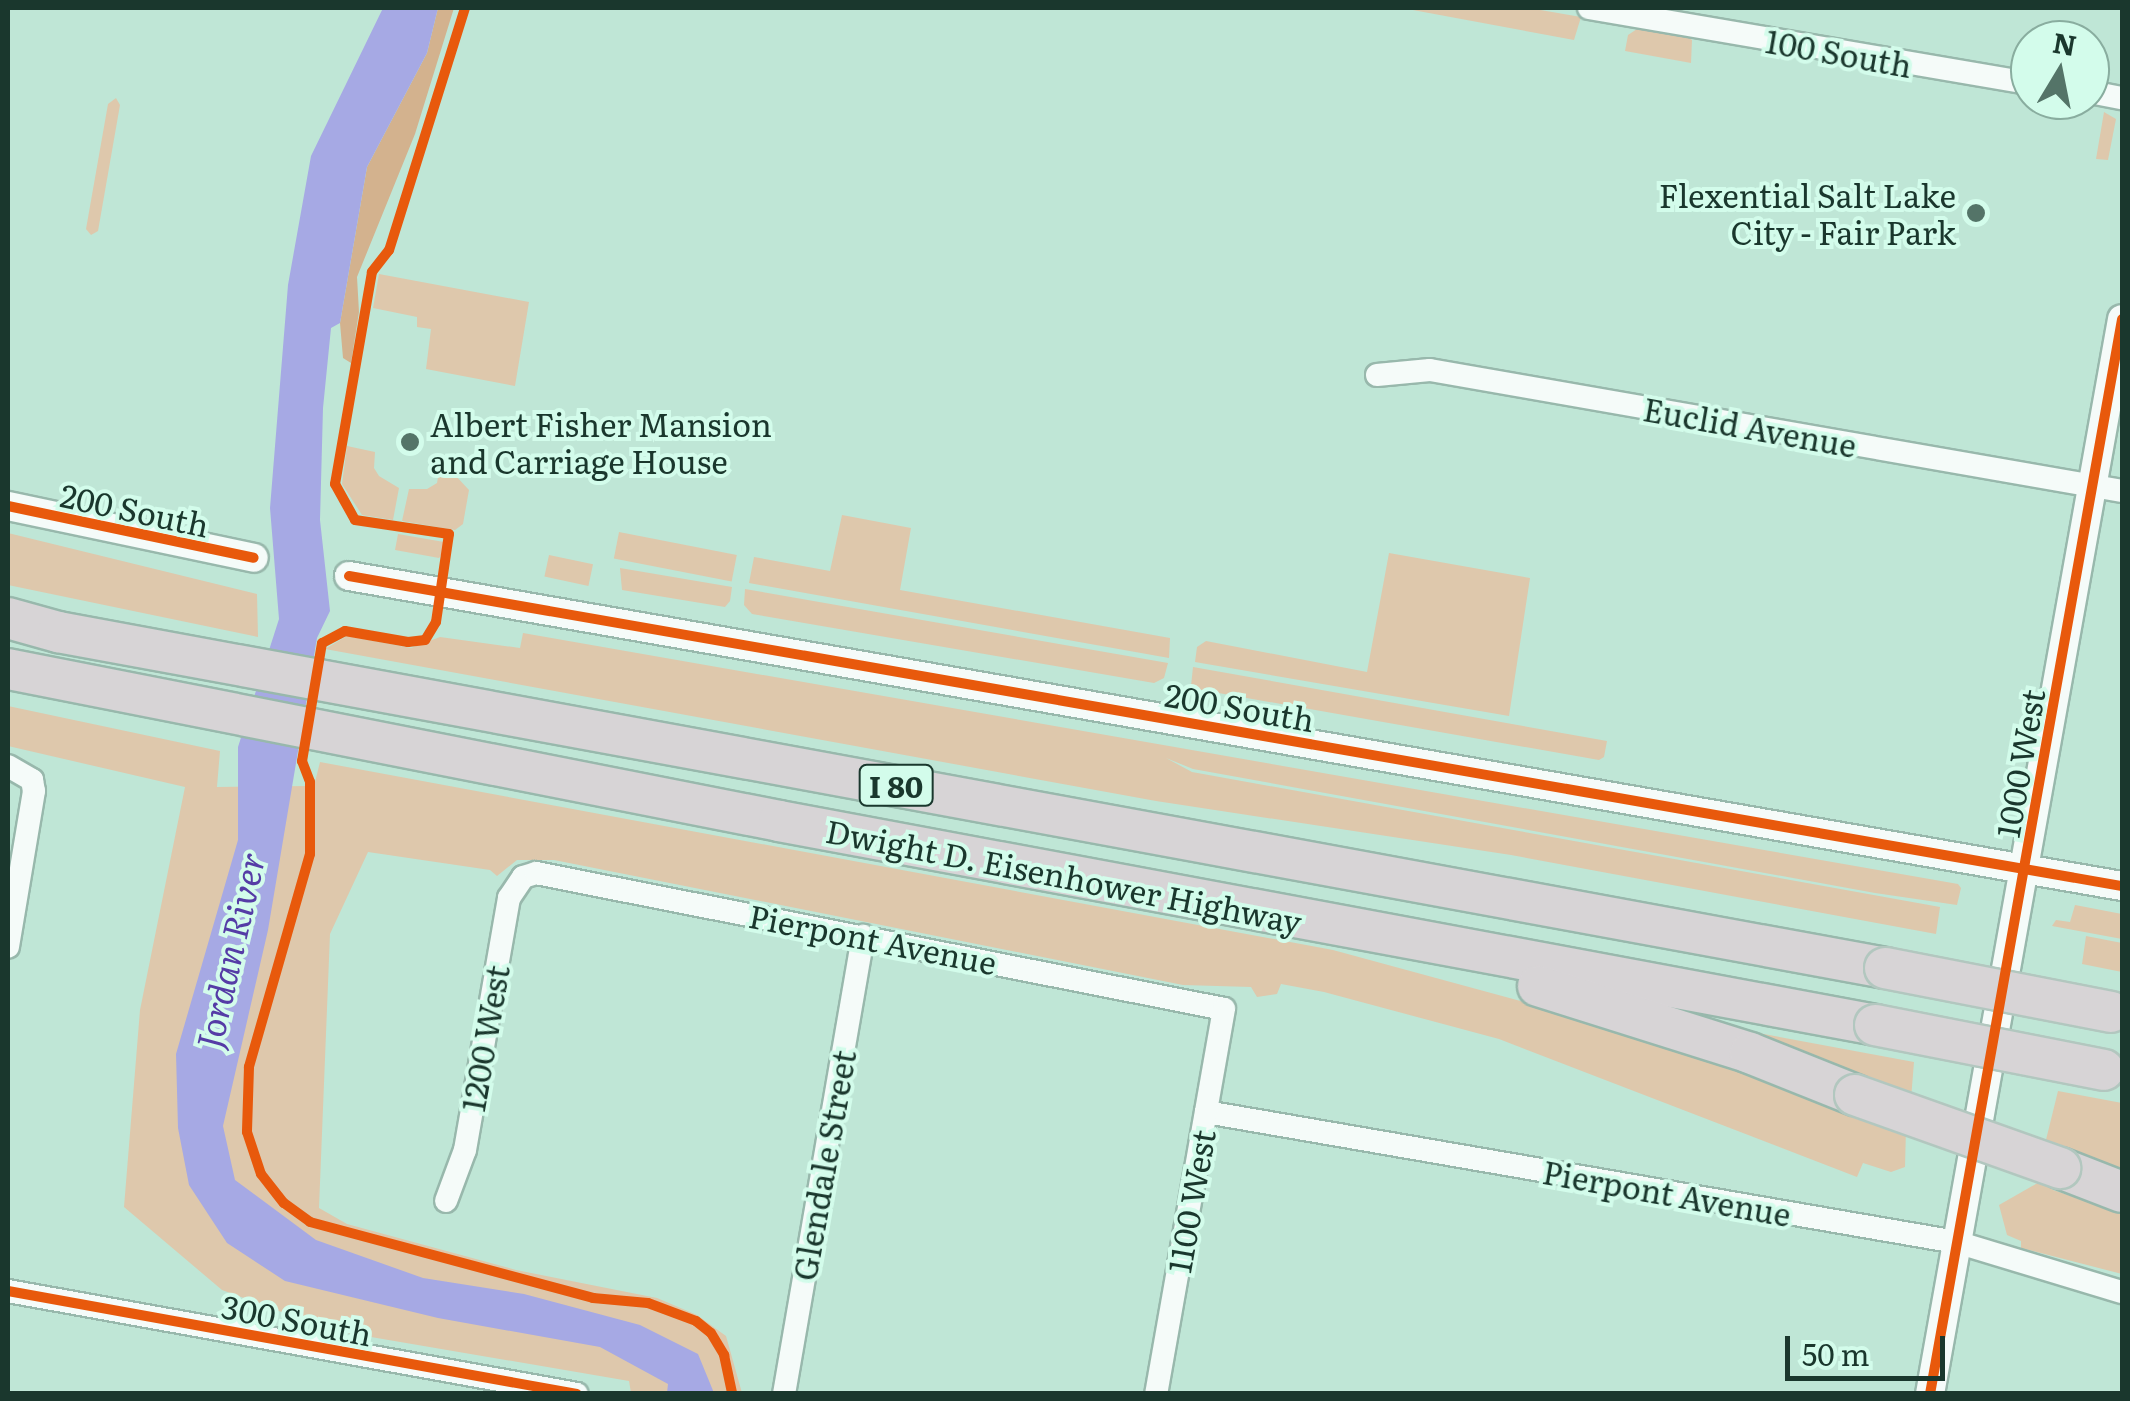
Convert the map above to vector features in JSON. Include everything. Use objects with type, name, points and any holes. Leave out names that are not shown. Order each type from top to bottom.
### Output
[{"type":"highway","name":"Dwight D. Eisenhower Highway","points":[[8,618],[2117,1013]]},
{"type":"highway","name":"Dwight D. Eisenhower Highway","points":[[8,669],[213,712],[1323,924],[2113,1071]]},
{"type":"highway","points":[[1323,924],[1613,1008],[1750,1053],[2122,1192]]},
{"type":"street","name":"100 South","points":[[1589,8],[2010,81]]},
{"type":"street","name":"1000 West","points":[[1930,1394],[2122,319]]},
{"type":"street","name":"Euclid Avenue","points":[[1376,375],[1430,370],[2122,492]]},
{"type":"street","name":"200 South","points":[[8,506],[254,558]]},
{"type":"street","name":"200 South","points":[[349,576],[2122,886]]},
{"type":"street","points":[[8,766],[32,780],[32,802],[8,947]]},
{"type":"street","name":"Pierpont Avenue","points":[[523,877],[552,874],[1224,1009]]},
{"type":"street","name":"1200 West","points":[[446,1201],[465,1150],[509,898],[523,877]]},
{"type":"street","name":"Glendale Street","points":[[784,1394],[863,936]]},
{"type":"street","name":"1100 West","points":[[1156,1394],[1224,1009]]},
{"type":"street","name":"Pierpont Avenue","points":[[1206,1112],[1956,1242],[2122,1292]]},
{"type":"street","name":"300 South","points":[[8,1291],[577,1394]]},
{"type":"shaded area","points":[[438,8],[454,8],[415,134],[357,277],[359,312],[351,363],[343,358],[340,323],[367,167],[427,53]]},
{"type":"shaded area","points":[[1402,8],[1529,8],[1581,17],[1574,40]]},
{"type":"shaded area","points":[[1640,27],[1685,35],[1692,40],[1691,63],[1625,51],[1628,35]]},
{"type":"shaded area","points":[[116,98],[120,105],[98,231],[91,235],[86,229],[108,104]]},
{"type":"shaded area","points":[[2110,116],[2116,119],[2108,160],[2096,159],[2103,120],[2110,120]]},
{"type":"shaded area","points":[[379,274],[529,302],[515,386],[426,369],[431,329],[417,327],[417,317],[373,308]]},
{"type":"shaded area","points":[[347,446],[375,452],[374,468],[379,476],[399,488],[393,520],[362,515],[342,484]]},
{"type":"shaded area","points":[[441,460],[469,490],[463,524],[455,530],[402,521],[409,489],[427,489],[437,483]]},
{"type":"shaded area","points":[[842,515],[911,528],[900,590],[1170,638],[1169,658],[749,583],[754,557],[830,571]]},
{"type":"shaded area","points":[[619,532],[737,555],[732,581],[614,559]]},
{"type":"shaded area","points":[[8,533],[257,594],[258,637],[8,585]]},
{"type":"shaded area","points":[[398,534],[444,542],[443,552],[439,558],[395,550]]},
{"type":"shaded area","points":[[1389,553],[1530,578],[1509,716],[1195,662],[1197,647],[1206,641],[1367,672]]},
{"type":"shaded area","points":[[549,555],[593,564],[588,586],[544,577]]},
{"type":"shaded area","points":[[620,568],[732,587],[730,601],[725,607],[622,590]]},
{"type":"shaded area","points":[[745,589],[1168,663],[1164,678],[1154,683],[752,614],[744,605]]},
{"type":"shaded area","points":[[523,633],[1958,884],[1961,888],[1957,905],[1875,893],[1193,769],[1166,758],[1192,772],[1940,907],[1936,934],[1511,855],[1156,801],[325,649],[347,636],[411,648],[440,637],[520,648]]},
{"type":"shaded area","points":[[1193,667],[1607,741],[1604,757],[1599,760],[1196,689],[1191,686]]},
{"type":"shaded area","points":[[8,706],[220,751],[217,787],[314,786],[320,762],[1333,950],[1635,1032],[1906,1129],[1905,1167],[1891,1172],[1863,1163],[1857,1177],[1499,1039],[1324,992],[1281,984],[1277,994],[1257,997],[1251,987],[1183,985],[554,860],[517,860],[497,876],[490,870],[368,852],[330,934],[319,1208],[347,1224],[516,1270],[657,1298],[697,1315],[726,1336],[742,1393],[631,1393],[629,1381],[330,1330],[222,1290],[124,1207],[140,1010],[185,787],[8,746]]},
{"type":"shaded area","points":[[2075,905],[2122,914],[2122,939],[2052,926],[2056,920],[2070,922]]},
{"type":"shaded area","points":[[2086,936],[2122,943],[2122,972],[2082,964]]},
{"type":"shaded area","points":[[1726,1027],[1914,1062],[1911,1099]]},
{"type":"shaded area","points":[[2058,1091],[2122,1103],[2122,1178],[2044,1148]]},
{"type":"shaded area","points":[[2041,1181],[2053,1190],[2122,1213],[2122,1274],[2021,1248],[2021,1241],[2007,1235],[1999,1205]]},
{"type":"water","name":"Jordan River","points":[[383,8],[438,8],[427,53],[367,167],[340,323],[331,328],[323,408],[320,520],[330,611],[317,638],[268,930],[223,1126],[235,1180],[316,1240],[423,1278],[524,1294],[640,1325],[698,1354],[714,1393],[667,1393],[668,1384],[600,1347],[438,1318],[285,1281],[227,1243],[189,1185],[178,1128],[176,1054],[238,840],[238,747],[279,619],[270,508],[288,285],[311,156]]},
{"type":"cycle path","points":[[465,8],[389,250],[372,272],[335,484],[355,520],[449,534],[436,622],[425,640],[408,642],[345,631],[322,643],[302,761],[310,782],[310,854],[249,1067],[247,1132],[261,1174],[284,1203],[310,1222],[593,1298],[648,1303],[696,1321],[711,1333],[724,1355],[732,1394]]},
{"type":"cycle path","points":[[1930,1394],[2122,319]]},
{"type":"cycle path","points":[[8,506],[254,558]]},
{"type":"cycle path","points":[[349,576],[2122,886]]},
{"type":"cycle path","points":[[8,1291],[577,1394]]},
{"type":"place","name":"Flexential Salt Lake City - Fair Park","points":[[1976,213]]},
{"type":"place","name":"Albert Fisher Mansion and Carriage House","points":[[410,442]]}]
